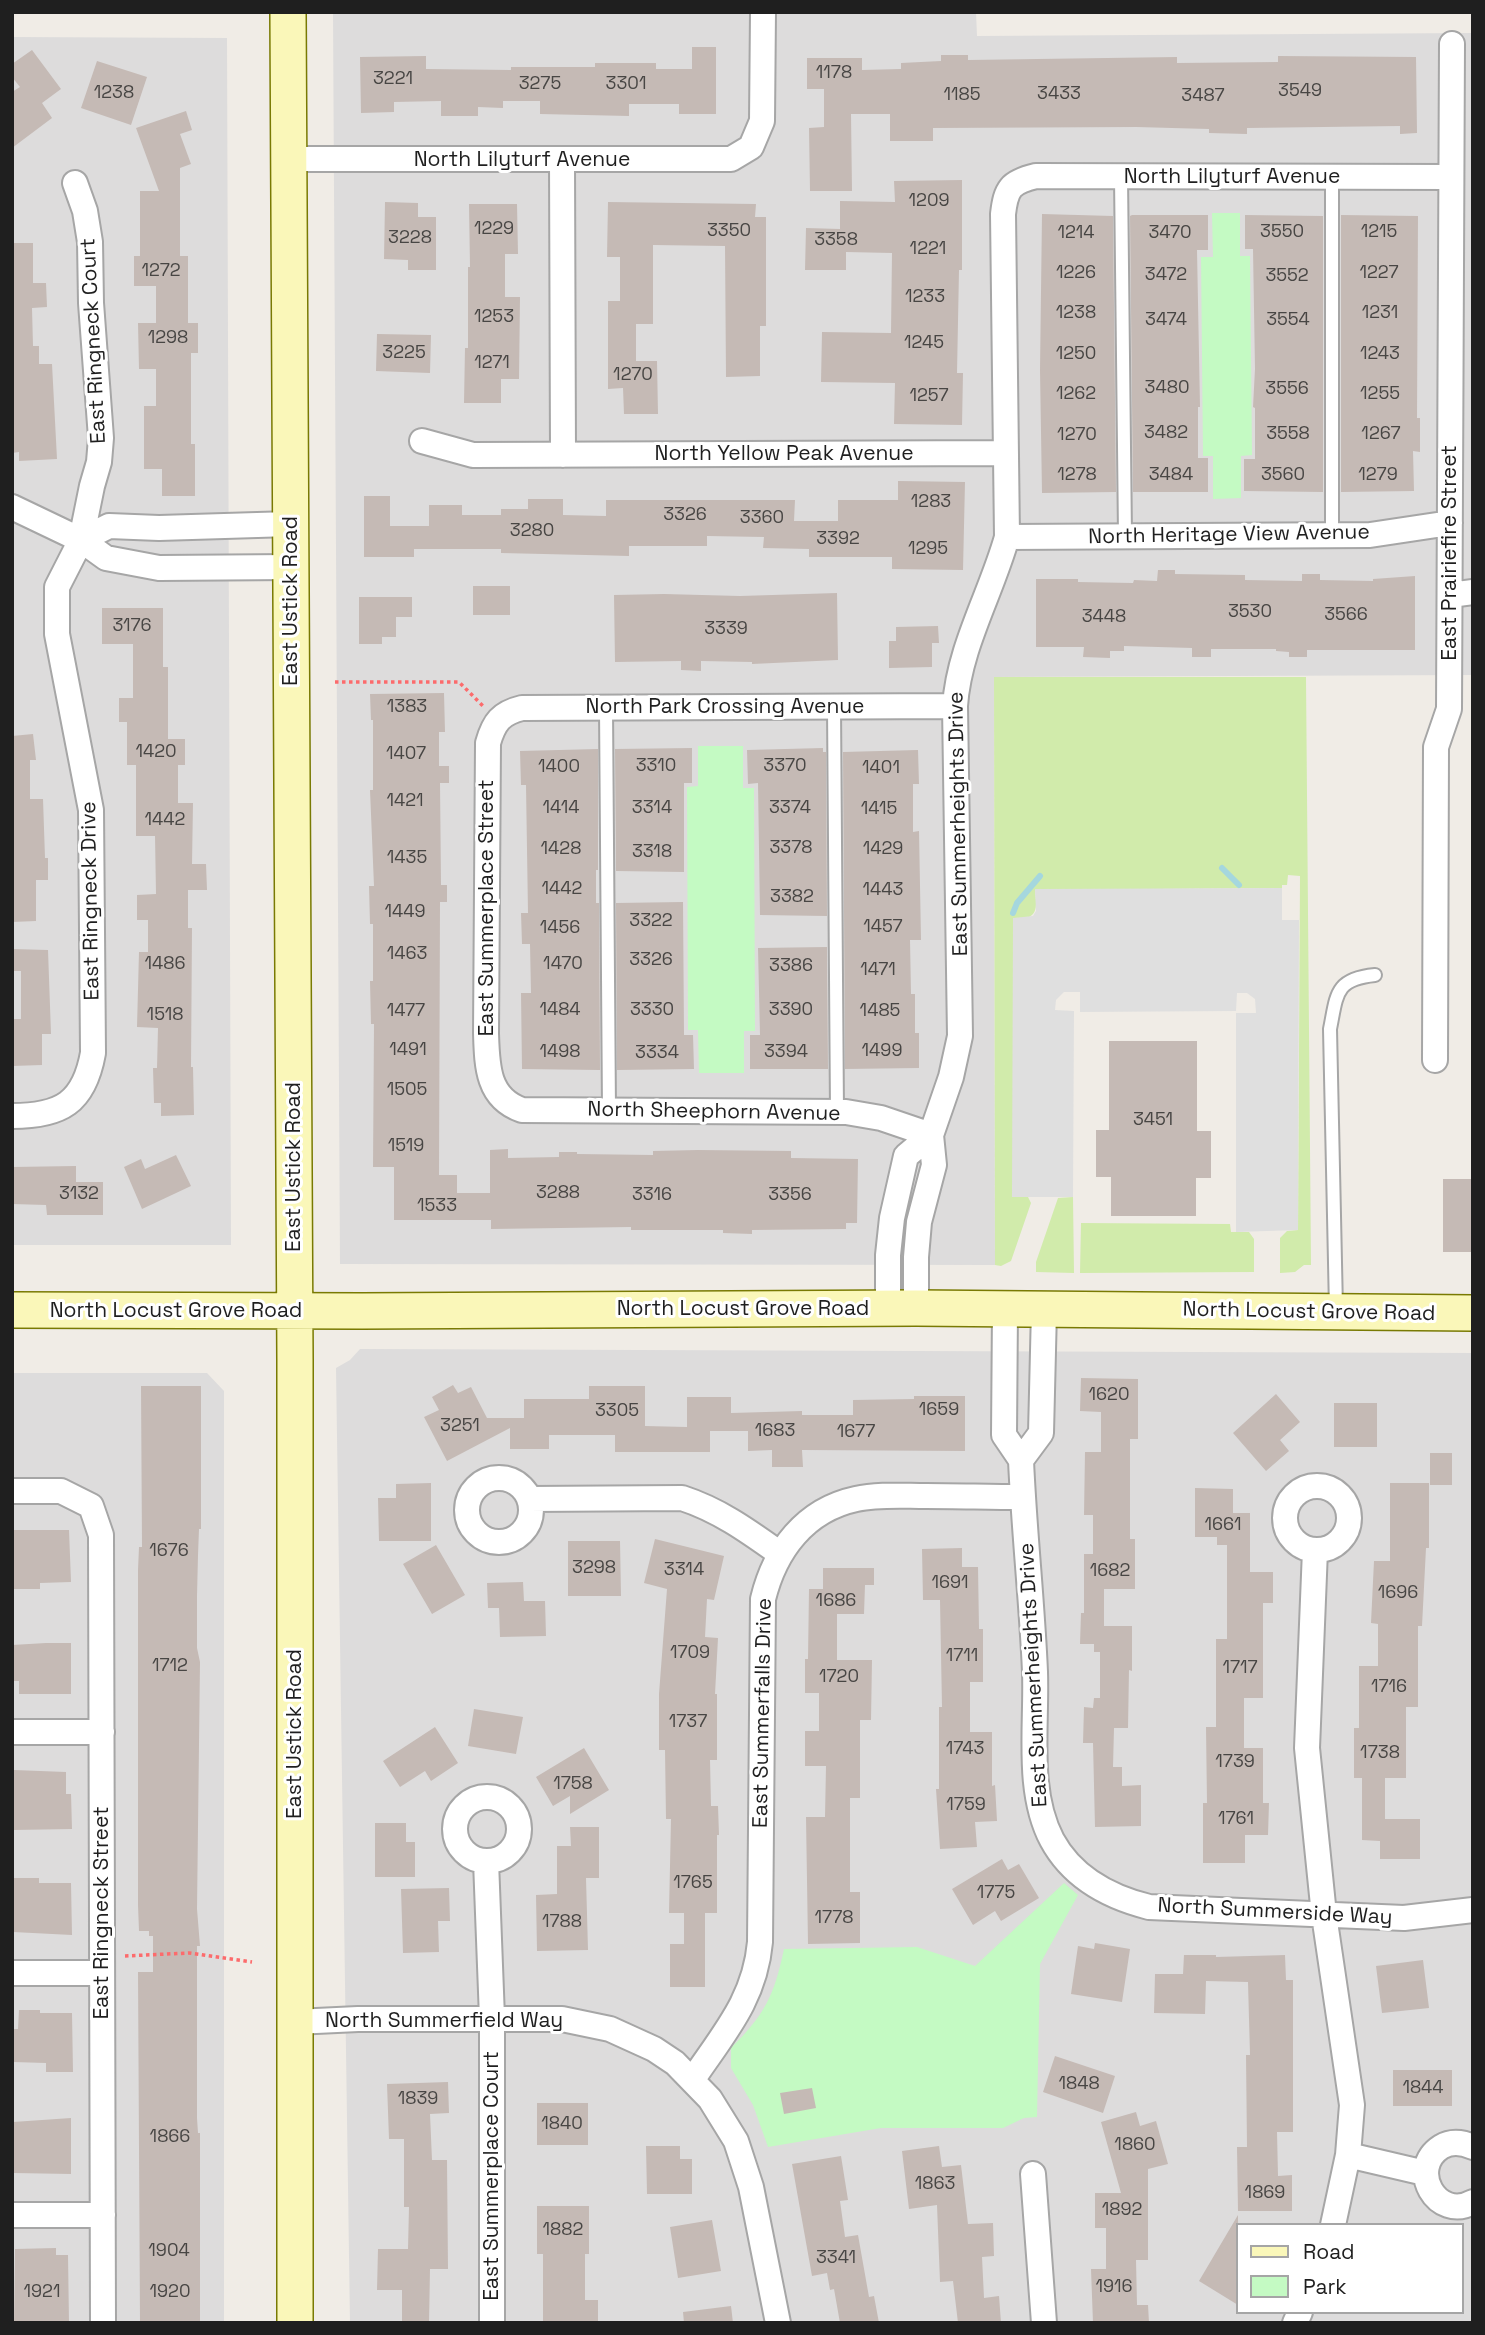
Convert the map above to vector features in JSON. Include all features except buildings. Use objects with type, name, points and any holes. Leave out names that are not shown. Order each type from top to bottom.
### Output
[{"type":"main road","name":"East Ustick Road","points":[[288,12],[295,2323]]},
{"type":"main road","name":"North Locust Grove Road","points":[[12,1310],[902,1308],[1473,1313]]},
{"type":"street","name":"North Lilyturf Avenue","points":[[289,159],[731,159],[751,147],[762,121],[763,12]]},
{"type":"street","name":"East Prairiefire Street","points":[[1435,1060],[1436,747],[1449,709],[1461,593],[1450,523],[1452,44]]},
{"type":"street","points":[[562,160],[563,455]]},
{"type":"street","name":"North Lilyturf Avenue","points":[[1014,184],[1036,176],[1451,177]]},
{"type":"street","name":"East Ringneck Court","points":[[75,183],[85,211],[90,242],[91,303],[101,438],[99,462],[81,540]]},
{"type":"street","name":"East Summerheights Drive","points":[[902,1308],[916,1258],[919,1222],[934,1165],[930,1135],[951,1077],[960,1036],[955,706],[962,662],[998,570],[1007,537],[1003,214],[1005,198],[1014,184]]},
{"type":"street","name":"North Yellow Peak Avenue","points":[[422,441],[473,455],[1004,453]]},
{"type":"street","points":[[12,507],[81,540],[106,558],[159,568],[291,567]]},
{"type":"street","name":"North Heritage View Avenue","points":[[1007,537],[1370,535],[1450,523]]},
{"type":"street","points":[[81,540],[109,526],[159,528],[290,524]]},
{"type":"street","name":"East Ringneck Drive","points":[[12,1116],[30,1116],[54,1111],[75,1097],[89,1077],[93,1053],[92,835],[88,786],[57,634],[57,587],[81,540]]},
{"type":"street","name":"North Park Crossing Avenue","points":[[497,719],[508,711],[522,708],[955,706]]},
{"type":"street","name":"East Summerplace Street","points":[[497,719],[488,743],[486,1033],[488,1074],[499,1095]]},
{"type":"street","name":"North Sheephorn Avenue","points":[[499,1095],[507,1103],[522,1110],[837,1112],[881,1118],[930,1135]]},
{"type":"street","name":"East Summerheights Drive","points":[[1004,1309],[1004,1435],[1021,1460],[1035,1673],[1036,1794],[1042,1818],[1052,1840],[1066,1860],[1083,1877]]},
{"type":"street","points":[[1021,1460],[1041,1433],[1044,1310]]},
{"type":"street","name":"East Ringneck Street","points":[[12,1491],[61,1491],[91,1506],[101,1535],[103,2323]]},
{"type":"street","name":"East Summerfalls Drive","points":[[693,2079],[739,2010],[751,1989],[758,1966],[761,1942],[763,1599],[769,1575],[779,1553],[794,1534],[812,1518],[833,1506],[857,1499],[881,1496],[1022,1497]]},
{"type":"street","points":[[529,1499],[682,1498],[727,1517],[779,1553]]},
{"type":"street","points":[[1315,1550],[1307,1748],[1324,1916],[1352,2105],[1348,2155],[1333,2223]]},
{"type":"street","points":[[12,1732],[102,1732]]},
{"type":"street","name":"East Summerplace Court","points":[[486,1861],[492,2018],[492,2323]]},
{"type":"street","name":"North Summerside Way","points":[[1083,1877],[1104,1892],[1125,1902],[1149,1907],[1404,1918],[1473,1910]]},
{"type":"street","points":[[12,1973],[102,1965]]},
{"type":"street","name":"North Summerfield Way","points":[[295,2022],[358,2019],[562,2019],[610,2029],[654,2049],[693,2079],[724,2119],[745,2164],[778,2323]]},
{"type":"street","points":[[1473,2147],[1458,2142],[1446,2144],[1435,2151],[1428,2161],[1425,2174],[1427,2186],[1434,2197],[1444,2204],[1456,2207],[1473,2202]]},
{"type":"street","points":[[1348,2155],[1425,2174]]},
{"type":"street","points":[[1033,2174],[1044,2323]]},
{"type":"street","points":[[12,2216],[103,2216]]},
{"type":"lane","points":[[1121,177],[1125,536]]},
{"type":"lane","points":[[1332,177],[1332,535]]},
{"type":"lane","points":[[834,707],[837,1112]]},
{"type":"lane","points":[[606,708],[609,1111]]},
{"type":"lane","points":[[1336,1313],[1329,1029],[1337,993],[1354,977],[1375,975]]},
{"type":"path","points":[[334,682],[459,682],[497,719]]},
{"type":"path","points":[[102,1965],[189,1953],[252,1962]]},
{"type":"shaded area","points":[[333,12],[976,12],[977,36],[1473,33],[1473,675],[994,677],[995,1265],[340,1264]]},
{"type":"shaded area","points":[[12,37],[227,38],[231,1245],[12,1245]]},
{"type":"shaded area","points":[[1282,888],[1282,920],[1299,920],[1298,1230],[1236,1232],[1236,1013],[1256,1013],[1255,999],[1247,993],[1237,993],[1236,1011],[1080,1012],[1080,992],[1064,992],[1056,1000],[1055,1010],[1074,1011],[1073,1197],[1012,1197],[1013,918],[1033,916],[1036,911],[1035,889]]},
{"type":"shaded area","points":[[360,1349],[1473,1353],[1473,2323],[350,2323],[336,1368],[350,1360]]},
{"type":"shaded area","points":[[12,1373],[207,1373],[224,1391],[224,2323],[12,2323]]},
{"type":"green space","points":[[1212,213],[1240,213],[1240,256],[1250,256],[1252,455],[1241,456],[1241,498],[1213,499],[1213,456],[1203,456],[1201,257],[1213,257]]},
{"type":"green space","points":[[994,677],[1306,677],[1311,1265],[1304,1265],[1295,1272],[1280,1273],[1280,1238],[1287,1231],[1298,1230],[1300,876],[1288,875],[1287,885],[1282,885],[1282,888],[1035,890],[1035,910],[1027,918],[1012,1196],[1028,1197],[1031,1203],[1011,1261],[1001,1266],[995,1265]]},
{"type":"green space","points":[[698,746],[743,746],[743,788],[754,788],[755,1031],[744,1031],[744,1073],[699,1073],[698,1030],[688,1030],[687,787],[698,786]]},
{"type":"green space","points":[[1073,1197],[1074,1273],[1036,1272],[1036,1262],[1058,1198]]},
{"type":"green space","points":[[1081,1223],[1230,1224],[1231,1232],[1249,1232],[1254,1239],[1254,1272],[1080,1273]]},
{"type":"green space","points":[[1064,1883],[1078,1895],[1040,1964],[1037,2117],[1024,2118],[1003,2128],[881,2128],[768,2147],[753,2105],[731,2068],[731,2048],[752,2025],[772,1992],[784,1949],[917,1947],[975,1966]]},
{"type":"waterway","points":[[1222,868],[1239,885]]},
{"type":"waterway","points":[[1013,913],[1017,903],[1040,876]]}]
